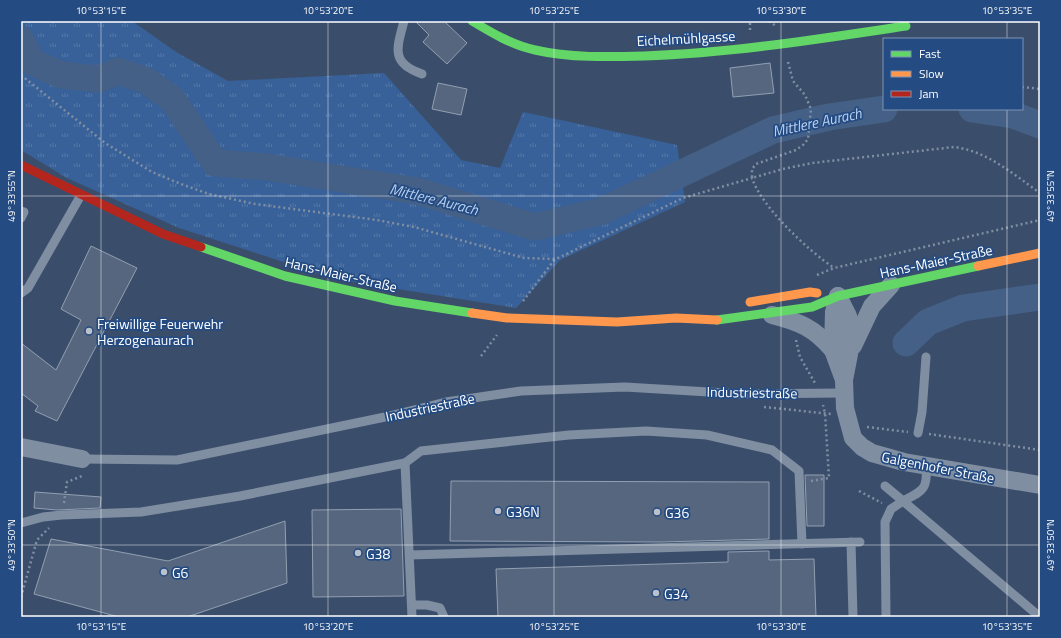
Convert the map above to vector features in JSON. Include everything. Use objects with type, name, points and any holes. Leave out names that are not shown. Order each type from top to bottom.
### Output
[{"type":"street","name":"Eichelmühlgasse","points":[[472,21],[490,32],[534,49],[596,55],[669,55],[786,44],[906,26]]},
{"type":"street","name":"Hans-Maier-Straße","points":[[21,164],[81,195],[163,234],[285,276],[395,302],[507,318],[617,322],[676,318],[717,320],[769,314],[812,307],[838,296],[1040,253]]},
{"type":"street","name":"Galgenhofer Straße","points":[[841,352],[872,306],[891,285]]},
{"type":"street","name":"Hans-Maier-Straße","points":[[744,303],[810,292],[838,296]]},
{"type":"street","name":"Galgenhofer Straße","points":[[838,296],[850,324],[841,352],[845,408],[853,438],[862,447],[872,453],[886,458],[926,467],[1040,485]]},
{"type":"street","name":"Hans-Maier-Straße","points":[[676,318],[707,310]]},
{"type":"street","points":[[769,314],[798,322],[810,328],[841,352]]},
{"type":"street","name":"Industriestraße","points":[[21,447],[85,466]]},
{"type":"lane","points":[[404,21],[398,45],[398,54],[402,63],[408,69],[422,74]]},
{"type":"lane","points":[[21,293],[28,288],[81,195]]},
{"type":"lane","points":[[21,211],[24,212],[21,218]]},
{"type":"lane","points":[[918,433],[922,412],[926,357]]},
{"type":"lane","name":"Industriestraße","points":[[85,466],[177,460],[385,417],[446,402],[521,391],[625,387],[742,394],[819,393],[844,386]]},
{"type":"lane","points":[[21,524],[43,517],[141,512],[240,496],[405,463],[421,451],[569,435],[646,431],[707,435],[772,450],[799,471],[802,544]]},
{"type":"lane","points":[[405,463],[412,617]]},
{"type":"lane","points":[[886,617],[886,516],[891,509],[923,490],[926,483],[926,467]]},
{"type":"lane","points":[[885,486],[1040,617]]},
{"type":"lane","points":[[410,555],[855,542],[853,617]]},
{"type":"lane","points":[[412,605],[434,606],[440,608],[444,617]]},
{"type":"path","points":[[786,44],[793,81],[805,94],[812,109],[808,139],[796,150],[756,164],[752,169],[752,178],[755,187],[764,201],[802,244],[834,268],[1040,220]]},
{"type":"path","points":[[21,75],[105,143],[152,172],[208,194],[254,204],[377,220],[406,226],[524,258],[556,259],[683,198],[783,168],[812,163],[954,147],[968,148],[982,154],[1040,192]]},
{"type":"path","points":[[1023,87],[1040,89]]},
{"type":"path","points":[[797,336],[797,348],[800,357],[815,381],[825,413],[829,478],[824,480]]},
{"type":"path","points":[[756,406],[825,413]]},
{"type":"path","points":[[874,428],[1040,450]]},
{"type":"path","points":[[62,515],[67,482],[85,466]]},
{"type":"path","points":[[859,491],[891,509]]},
{"type":"path","points":[[21,597],[37,540]]},
{"type":"green space","points":[[21,21],[132,21],[176,52],[228,81],[384,73],[461,160],[500,168],[523,112],[677,145],[685,202],[560,260],[516,308],[336,279],[179,228],[67,178],[21,150]]},
{"type":"building","points":[[415,21],[444,21],[467,43],[447,64],[423,42],[429,35]]},
{"type":"building","points":[[770,63],[774,93],[733,97],[730,68]]},
{"type":"building","points":[[438,83],[467,89],[461,115],[432,109]]},
{"type":"building","name":"Freiwillige Feuerwehr Herzogenaurach","points":[[91,246],[137,268],[57,421],[35,411],[38,406],[21,393],[21,343],[56,370],[81,320],[61,309]]},
{"type":"building","points":[[805,475],[824,475],[824,526],[807,526]]},
{"type":"building","name":"G36","points":[[451,481],[769,482],[769,539],[661,542],[450,541]]},
{"type":"building","points":[[35,492],[101,497],[100,508],[57,510],[34,508]]},
{"type":"building","name":"G38","points":[[401,509],[404,596],[313,597],[312,510]]},
{"type":"building","name":"G6","points":[[285,521],[287,583],[187,617],[119,617],[34,594],[51,539],[168,561]]},
{"type":"building","name":"G34","points":[[769,551],[769,560],[814,559],[816,617],[498,617],[496,569],[728,562],[728,552]]},
{"type":"waterway","name":"Mittlere Aurach","points":[[21,40],[32,62],[61,75],[99,79],[118,71],[147,81],[172,99],[215,163],[267,167],[417,191],[535,227],[602,211],[773,130],[829,117],[883,109]]},
{"type":"waterway","name":"Mittlere Aurach","points":[[979,110],[1013,115],[1040,125]]},
{"type":"waterway","name":"Mittlere Aurach","points":[[906,343],[928,322],[963,308],[1040,297]]},
{"type":"traffic: fast","points":[[472,21],[502,38],[527,48],[548,53],[603,57],[644,56],[743,49],[906,26]]},
{"type":"traffic: fast","points":[[201,247],[285,276],[395,301],[472,313]]},
{"type":"traffic: fast","points":[[717,320],[812,307],[838,296],[978,266]]},
{"type":"traffic: slow","points":[[978,266],[1040,253]]},
{"type":"traffic: slow","points":[[750,302],[810,292],[817,293]]},
{"type":"traffic: slow","points":[[472,313],[507,318],[617,322],[676,318],[717,320]]},
{"type":"traffic: jam","points":[[21,165],[163,234],[201,247]]},
{"type":"place","name":"Freiwillige Feuerwehr Herzogenaurach","points":[[89,331]]},
{"type":"place","name":"G36N","points":[[498,511]]},
{"type":"place","name":"G36","points":[[657,512]]},
{"type":"place","name":"G38","points":[[358,553]]},
{"type":"place","name":"G6","points":[[164,572]]},
{"type":"place","name":"G34","points":[[656,593]]}]
